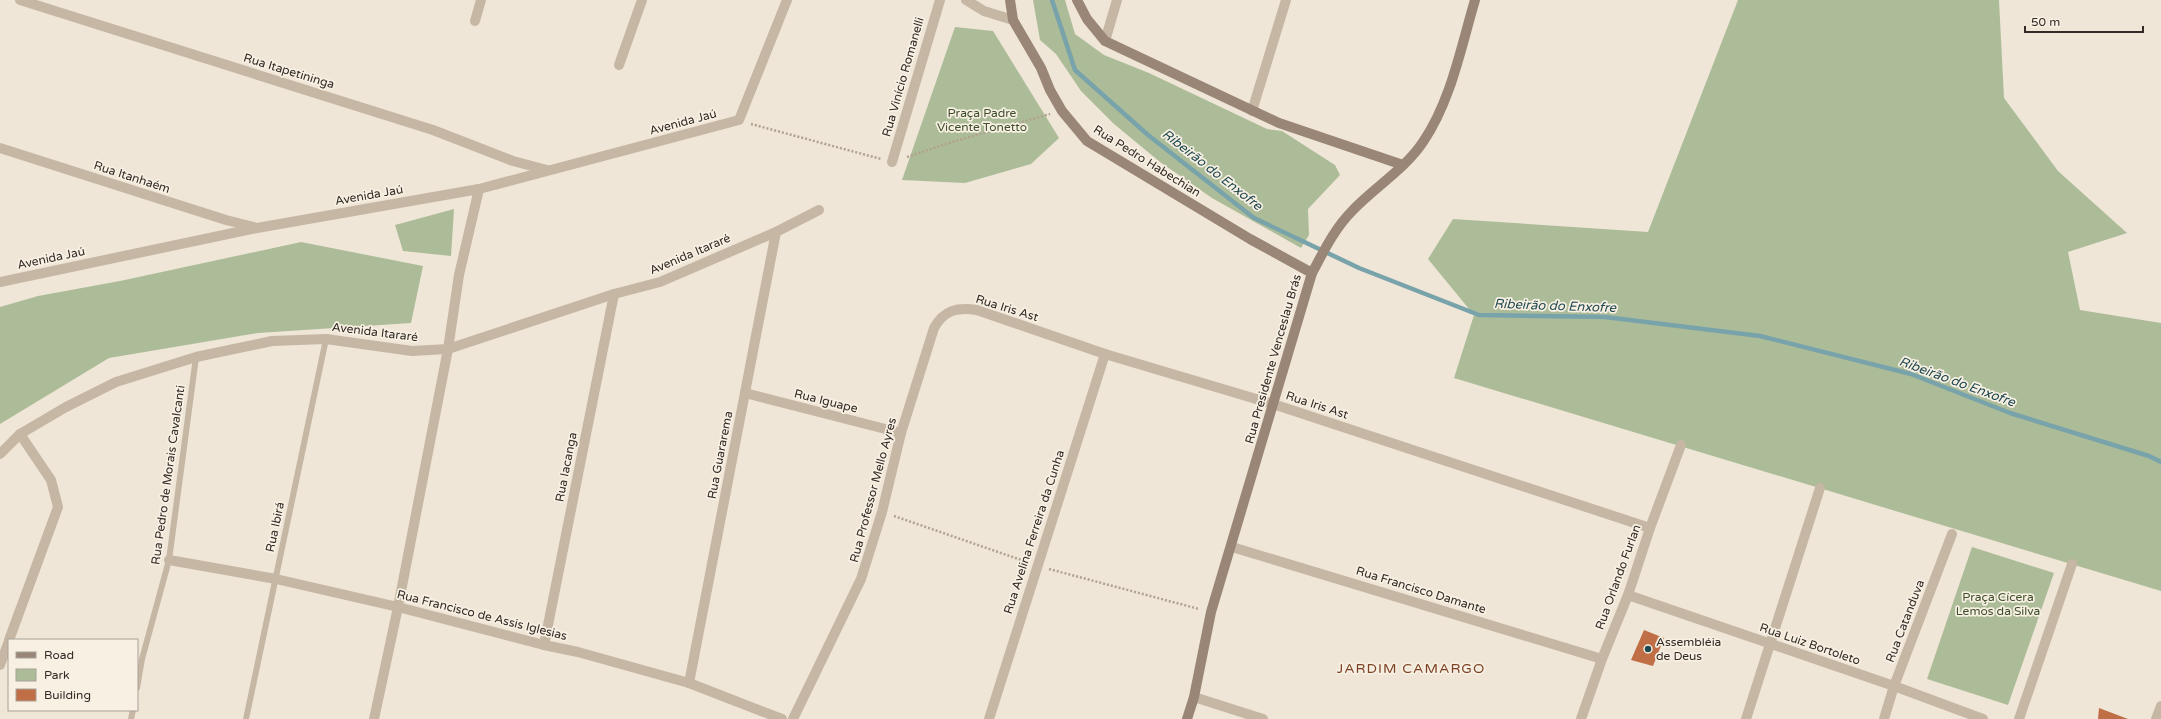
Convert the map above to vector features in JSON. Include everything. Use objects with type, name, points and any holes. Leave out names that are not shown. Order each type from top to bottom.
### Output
[{"type":"street","name":"Rua Itapetininga","points":[[20,0],[433,130],[513,161],[549,171]]},
{"type":"street","points":[[475,21],[481,0]]},
{"type":"street","points":[[619,65],[642,0]]},
{"type":"street","name":"Avenida Jaú","points":[[0,282],[258,228],[479,189],[739,120],[787,0]]},
{"type":"street","name":"Rua Vinício Romanelli","points":[[892,162],[940,0]]},
{"type":"street","points":[[966,0],[984,11],[1013,20]]},
{"type":"street","name":"Rua Pedro Habechian","points":[[1010,0],[1013,20],[1041,68],[1054,97],[1062,111],[1087,141],[1250,239],[1312,273]]},
{"type":"street","points":[[1077,0],[1087,19],[1105,41],[1279,124],[1403,165]]},
{"type":"street","points":[[1105,41],[1117,0]]},
{"type":"street","points":[[1252,111],[1286,0]]},
{"type":"street","name":"Rua Presidente Venceslau Brás","points":[[1187,719],[1194,697],[1211,612],[1232,547],[1312,273],[1331,236],[1352,211],[1403,165],[1423,143],[1435,121],[1450,84],[1475,0]]},
{"type":"street","name":"Rua Itanhaém","points":[[0,148],[226,220],[258,228]]},
{"type":"street","points":[[374,719],[398,607],[448,349],[459,274],[479,189]]},
{"type":"street","name":"Avenida Itararé","points":[[0,454],[20,434],[66,407],[116,382],[196,357],[272,341],[326,339],[412,351],[448,349],[614,294],[660,282],[776,232],[819,210]]},
{"type":"street","name":"Rua Guararema","points":[[689,683],[776,232]]},
{"type":"street","name":"Rua Iacanga","points":[[544,645],[614,294]]},
{"type":"street","name":"Rua Iris Ast","points":[[951,310],[962,308],[977,310],[1105,354],[1273,404],[1620,520],[1650,528]]},
{"type":"street","name":"Rua Professor Mello Ayres","points":[[793,719],[861,579],[882,512],[901,433],[934,328],[940,319],[951,310]]},
{"type":"street","name":"Rua Avelina Ferreira da Cunha","points":[[989,719],[1105,354]]},
{"type":"street","name":"Rua Iguape","points":[[745,393],[901,433]]},
{"type":"street","points":[[9,639],[58,507],[51,480],[20,434]]},
{"type":"street","name":"Rua Orlando Furlan","points":[[1582,719],[1602,658],[1628,595],[1650,528],[1681,445]]},
{"type":"street","points":[[1746,719],[1820,488]]},
{"type":"street","name":"Rua Catanduva","points":[[1884,719],[1894,686],[1952,534]]},
{"type":"street","name":"Rua Francisco Damante","points":[[1232,547],[1602,658]]},
{"type":"street","name":"Rua Francisco de Assis Iglesias","points":[[169,560],[276,580],[398,607],[544,645],[578,652],[689,683],[782,719]]},
{"type":"street","points":[[2019,719],[2072,564]]},
{"type":"street","name":"Rua Luiz Bortoleto","points":[[1628,595],[1770,645],[1894,686],[1983,719]]},
{"type":"street","points":[[0,665],[8,643]]},
{"type":"street","points":[[1194,697],[1263,719]]},
{"type":"street","points":[[2156,719],[2161,706]]},
{"type":"lane","name":"Rua Ibirá","points":[[246,719],[326,339]]},
{"type":"lane","name":"Rua Pedro de Morais Cavalcanti","points":[[138,682],[142,659],[169,560],[196,357]]},
{"type":"green space","points":[[1033,0],[1065,0],[1075,34],[1104,55],[1149,73],[1267,129],[1282,131],[1335,165],[1340,175],[1308,209],[1309,235],[1301,248],[1212,198],[1160,162],[1114,124],[1081,91],[1056,54],[1040,40]]},
{"type":"green space","points":[[1738,0],[1999,0],[2004,98],[2058,171],[2127,233],[2068,252],[2080,310],[2161,323],[2161,591],[1454,378],[1474,315],[1428,259],[1453,219],[1648,232]]},
{"type":"green space","name":"Praça Padre Vicente Tonetto","points":[[955,27],[993,31],[1059,138],[1031,164],[965,183],[902,180]]},
{"type":"green space","points":[[454,209],[451,256],[403,251],[395,225]]},
{"type":"green space","points":[[301,242],[423,266],[411,323],[258,333],[109,358],[0,424],[0,307],[38,296],[120,281]]},
{"type":"green space","name":"Praça Cícera Lemos da Silva","points":[[1972,547],[2054,573],[2008,705],[1927,679]]},
{"type":"building","name":"Assembléia de Deus","points":[[1644,630],[1664,638],[1653,666],[1631,660]]},
{"type":"building","points":[[2099,708],[2128,719],[2098,719]]},
{"type":"waterway","name":"Ribeirão do Enxofre","points":[[1052,0],[1075,70],[1148,135],[1254,218],[1359,268],[1479,315],[1605,317],[1760,336],[1911,374],[2010,413],[2149,456],[2161,462]]},
{"type":"place","name":"Assembléia de Deus","points":[[1648,649]]},
{"type":"district","name":"JARDIM CAMARGO","points":[[1411,668]]}]
